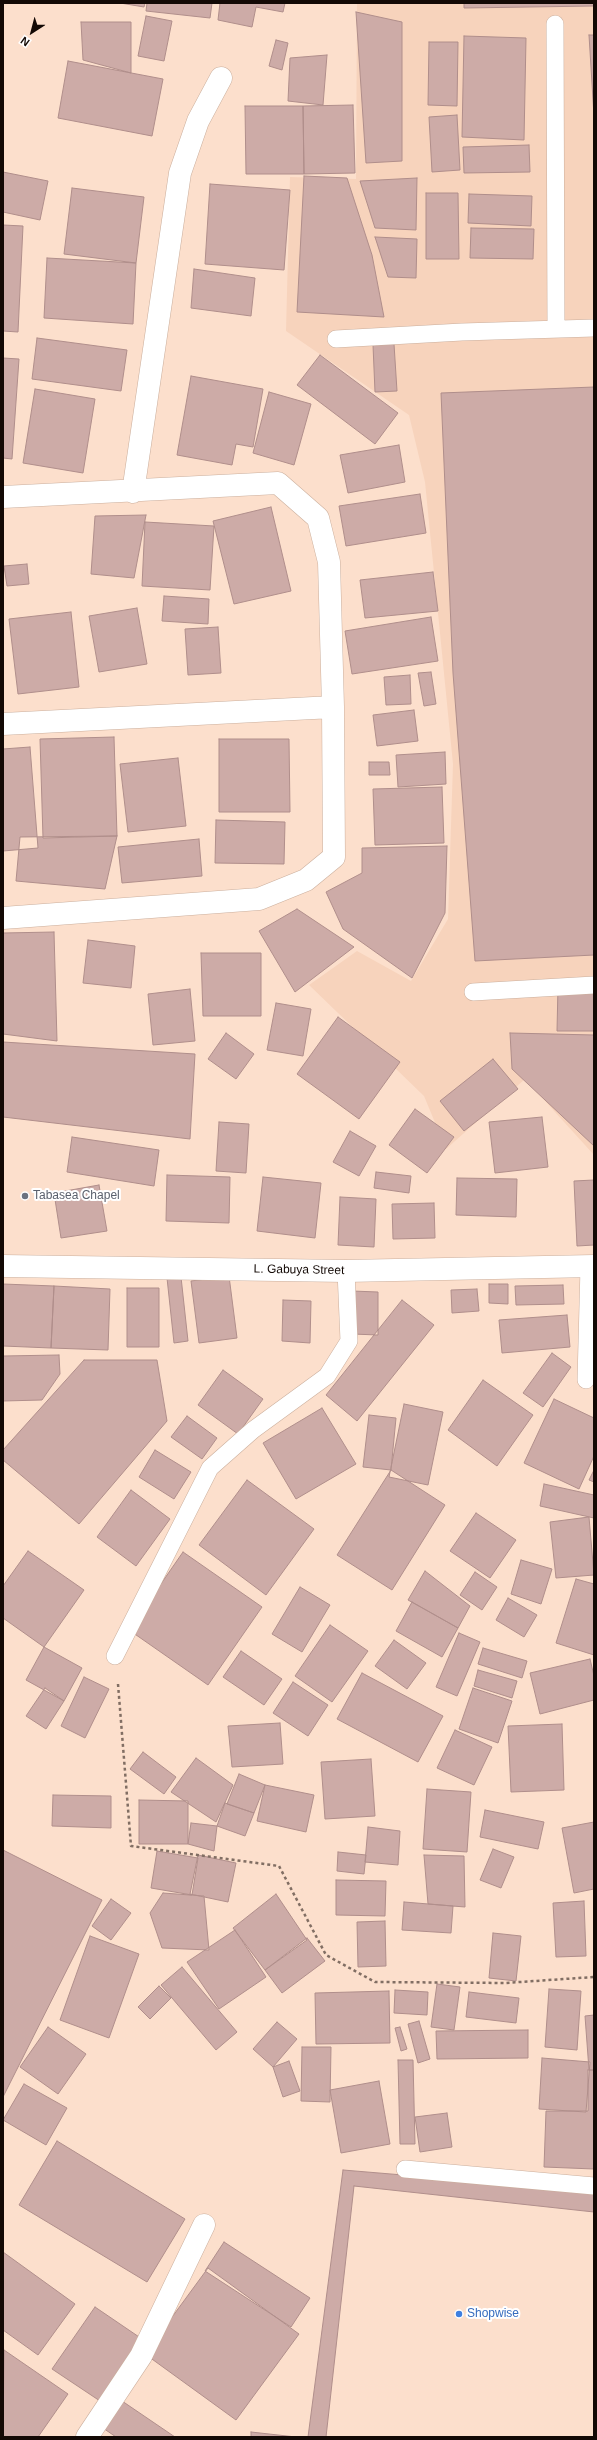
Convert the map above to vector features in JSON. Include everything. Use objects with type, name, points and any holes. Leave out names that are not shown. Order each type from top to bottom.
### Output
[{"type":"street","points":[[133,492],[180,173],[198,121],[221,78]]},
{"type":"street","points":[[3,497],[133,492],[278,483],[318,518],[329,562],[334,708],[334,857],[306,880],[259,899],[3,918]]},
{"type":"street","points":[[3,724],[334,708]]},
{"type":"street","name":"L. Gabuya Street","points":[[3,1266],[346,1271],[591,1266]]},
{"type":"street","points":[[87,2437],[141,2356],[204,2225]]},
{"type":"lane","points":[[555,24],[556,329]]},
{"type":"lane","points":[[336,339],[594,328]]},
{"type":"lane","points":[[473,992],[594,985]]},
{"type":"lane","points":[[586,1380],[591,1266]]},
{"type":"lane","points":[[115,1656],[210,1468],[253,1430],[327,1376],[349,1341],[346,1271]]},
{"type":"lane","points":[[405,2169],[594,2186]]},
{"type":"path","points":[[115,1656],[131,1846],[279,1866],[326,1955],[376,1982],[505,1983],[594,1977]]},
{"type":"shaded area","points":[[357,3],[594,3],[594,1155],[525,1079],[446,1149],[424,1096],[309,985],[357,951],[411,981],[448,919],[453,764],[425,482],[409,415],[286,331],[290,177],[356,179]]},
{"type":"building","points":[[120,3],[145,3],[144,7]]},
{"type":"building","points":[[147,3],[212,3],[210,18],[146,11]]},
{"type":"building","points":[[220,3],[285,3],[283,12],[256,7],[252,27],[218,20]]},
{"type":"building","points":[[464,3],[594,3],[594,6],[464,8]]},
{"type":"building","points":[[356,12],[402,22],[402,161],[366,163]]},
{"type":"building","points":[[146,16],[172,21],[164,61],[138,56]]},
{"type":"building","points":[[81,22],[131,22],[131,73],[83,60]]},
{"type":"building","points":[[589,35],[594,35],[594,116]]},
{"type":"building","points":[[464,36],[526,38],[524,140],[462,137]]},
{"type":"building","points":[[276,40],[288,43],[282,70],[269,66]]},
{"type":"building","points":[[429,42],[458,42],[457,106],[428,105]]},
{"type":"building","points":[[327,55],[323,105],[288,101],[290,58]]},
{"type":"building","points":[[68,61],[163,79],[152,136],[58,118]]},
{"type":"building","points":[[353,105],[355,173],[304,174],[303,106]]},
{"type":"building","points":[[245,106],[303,106],[304,174],[246,174]]},
{"type":"building","points":[[457,115],[460,170],[432,172],[429,117]]},
{"type":"building","points":[[529,145],[530,172],[464,173],[463,147]]},
{"type":"building","points":[[3,172],[48,181],[40,220],[3,212]]},
{"type":"building","points":[[304,176],[347,178],[372,255],[384,317],[297,312]]},
{"type":"building","points":[[417,178],[416,230],[375,228],[360,181]]},
{"type":"building","points":[[210,184],[290,190],[284,270],[205,264]]},
{"type":"building","points":[[72,188],[144,197],[136,263],[64,254]]},
{"type":"building","points":[[426,193],[458,193],[459,259],[426,259]]},
{"type":"building","points":[[469,194],[532,196],[531,226],[468,223]]},
{"type":"building","points":[[3,225],[23,226],[18,332],[3,331]]},
{"type":"building","points":[[471,228],[534,229],[533,259],[470,258]]},
{"type":"building","points":[[375,237],[417,239],[416,278],[388,277]]},
{"type":"building","points":[[47,258],[136,263],[133,324],[44,318]]},
{"type":"building","points":[[194,269],[255,278],[251,316],[191,308]]},
{"type":"building","points":[[37,338],[127,350],[121,391],[32,379]]},
{"type":"building","points":[[394,344],[397,391],[375,392],[373,345]]},
{"type":"building","points":[[320,355],[398,413],[375,444],[297,385]]},
{"type":"building","points":[[3,358],[19,359],[12,459],[3,458]]},
{"type":"building","points":[[191,376],[263,389],[253,447],[236,444],[232,465],[177,455]]},
{"type":"building","points":[[594,387],[594,955],[475,961],[453,673],[441,393]]},
{"type":"building","points":[[35,389],[95,399],[83,473],[23,463]]},
{"type":"building","points":[[269,392],[311,404],[294,465],[253,453]]},
{"type":"building","points":[[399,445],[405,482],[348,493],[340,455]]},
{"type":"building","points":[[420,494],[426,533],[346,546],[339,506]]},
{"type":"building","points":[[271,507],[291,591],[234,604],[213,521]]},
{"type":"building","points":[[146,515],[134,578],[91,574],[95,516]]},
{"type":"building","points":[[145,522],[214,526],[210,590],[142,586]]},
{"type":"building","points":[[27,564],[29,584],[7,586],[4,566]]},
{"type":"building","points":[[433,572],[438,611],[365,618],[360,580]]},
{"type":"building","points":[[164,596],[209,599],[208,624],[162,621]]},
{"type":"building","points":[[137,608],[147,664],[99,672],[89,616]]},
{"type":"building","points":[[71,612],[79,687],[18,694],[9,619]]},
{"type":"building","points":[[431,617],[438,661],[352,674],[345,631]]},
{"type":"building","points":[[218,627],[221,673],[188,675],[185,629]]},
{"type":"building","points":[[431,672],[436,704],[424,706],[418,673]]},
{"type":"building","points":[[410,675],[411,704],[386,705],[384,677]]},
{"type":"building","points":[[414,710],[418,741],[377,746],[373,715]]},
{"type":"building","points":[[114,737],[117,836],[43,838],[40,739]]},
{"type":"building","points":[[219,739],[289,739],[290,812],[219,812]]},
{"type":"building","points":[[30,747],[38,848],[3,851],[3,749]]},
{"type":"building","points":[[445,752],[446,784],[398,787],[396,755]]},
{"type":"building","points":[[178,758],[186,826],[128,832],[120,764]]},
{"type":"building","points":[[369,762],[389,762],[390,775],[369,775]]},
{"type":"building","points":[[442,787],[444,843],[375,845],[373,789]]},
{"type":"building","points":[[216,820],[285,822],[284,864],[215,863]]},
{"type":"building","points":[[117,836],[105,889],[16,881],[20,837]]},
{"type":"building","points":[[199,839],[202,876],[122,883],[118,847]]},
{"type":"building","points":[[447,846],[445,913],[412,978],[343,929],[326,892],[362,873],[362,848]]},
{"type":"building","points":[[297,909],[354,947],[295,992],[259,931]]},
{"type":"building","points":[[54,932],[57,1041],[3,1034],[3,933]]},
{"type":"building","points":[[88,940],[135,946],[131,988],[83,983]]},
{"type":"building","points":[[201,953],[261,953],[261,1016],[203,1016]]},
{"type":"building","points":[[558,987],[594,987],[594,1031],[557,1031]]},
{"type":"building","points":[[190,989],[195,1041],[153,1045],[148,994]]},
{"type":"building","points":[[276,1003],[311,1009],[303,1056],[267,1050]]},
{"type":"building","points":[[338,1017],[400,1062],[359,1119],[297,1074]]},
{"type":"building","points":[[226,1033],[254,1054],[236,1079],[208,1059]]},
{"type":"building","points":[[510,1033],[594,1035],[594,1146],[512,1069]]},
{"type":"building","points":[[3,1042],[195,1054],[190,1139],[3,1117]]},
{"type":"building","points":[[493,1059],[518,1089],[464,1131],[440,1101]]},
{"type":"building","points":[[415,1109],[454,1137],[427,1173],[389,1145]]},
{"type":"building","points":[[542,1117],[548,1167],[495,1173],[489,1122]]},
{"type":"building","points":[[219,1122],[249,1124],[246,1173],[216,1171]]},
{"type":"building","points":[[350,1131],[376,1146],[359,1176],[333,1162]]},
{"type":"building","points":[[72,1137],[159,1150],[154,1186],[67,1172]]},
{"type":"building","points":[[376,1172],[411,1176],[409,1193],[374,1188]]},
{"type":"building","points":[[167,1175],[230,1177],[229,1223],[166,1221]]},
{"type":"building","points":[[263,1177],[321,1183],[315,1238],[257,1231]]},
{"type":"building","points":[[457,1178],[517,1179],[516,1217],[456,1215]]},
{"type":"building","points":[[594,1180],[594,1245],[577,1246],[574,1181]]},
{"type":"building","points":[[99,1185],[107,1231],[61,1238],[54,1193]]},
{"type":"building","points":[[340,1197],[376,1199],[374,1247],[338,1245]]},
{"type":"building","points":[[434,1203],[435,1238],[393,1239],[392,1204]]},
{"type":"building","points":[[229,1276],[237,1338],[199,1343],[191,1281]]},
{"type":"building","points":[[181,1277],[188,1341],[174,1343],[167,1278]]},
{"type":"building","points":[[3,1284],[54,1286],[51,1348],[3,1346]]},
{"type":"building","points":[[489,1284],[508,1284],[508,1304],[489,1303]]},
{"type":"building","points":[[563,1285],[564,1304],[516,1305],[515,1286]]},
{"type":"building","points":[[54,1286],[110,1289],[108,1350],[51,1348]]},
{"type":"building","points":[[127,1288],[159,1288],[159,1347],[127,1347]]},
{"type":"building","points":[[477,1289],[479,1311],[452,1313],[451,1290]]},
{"type":"building","points":[[352,1291],[378,1292],[378,1335],[352,1334]]},
{"type":"building","points":[[283,1300],[311,1301],[310,1343],[282,1341]]},
{"type":"building","points":[[402,1300],[434,1325],[357,1421],[326,1395]]},
{"type":"building","points":[[567,1315],[570,1347],[502,1353],[499,1320]]},
{"type":"building","points":[[552,1353],[571,1367],[543,1407],[523,1393]]},
{"type":"building","points":[[59,1355],[60,1374],[42,1400],[3,1401],[3,1356]]},
{"type":"building","points":[[84,1360],[157,1360],[167,1421],[79,1524],[3,1460],[3,1450]]},
{"type":"building","points":[[223,1370],[263,1399],[238,1434],[198,1405]]},
{"type":"building","points":[[483,1380],[533,1415],[497,1466],[448,1430]]},
{"type":"building","points":[[554,1399],[594,1418],[594,1456],[579,1489],[524,1463]]},
{"type":"building","points":[[404,1404],[443,1412],[428,1485],[389,1477]]},
{"type":"building","points":[[322,1408],[356,1464],[296,1499],[263,1443]]},
{"type":"building","points":[[369,1415],[396,1418],[391,1470],[363,1467]]},
{"type":"building","points":[[187,1416],[217,1438],[202,1459],[171,1437]]},
{"type":"building","points":[[155,1450],[191,1472],[174,1499],[139,1477]]},
{"type":"building","points":[[391,1470],[445,1505],[392,1590],[337,1555]]},
{"type":"building","points":[[594,1470],[594,1482],[589,1480]]},
{"type":"building","points":[[247,1480],[314,1529],[266,1595],[199,1545]]},
{"type":"building","points":[[544,1484],[594,1495],[594,1518],[540,1506]]},
{"type":"building","points":[[131,1490],[170,1519],[136,1566],[97,1537]]},
{"type":"building","points":[[476,1513],[516,1540],[490,1578],[450,1551]]},
{"type":"building","points":[[589,1517],[594,1575],[556,1578],[550,1522]]},
{"type":"building","points":[[28,1551],[84,1590],[44,1647],[3,1618],[3,1586]]},
{"type":"building","points":[[183,1552],[262,1607],[208,1685],[129,1630]]},
{"type":"building","points":[[521,1560],[552,1569],[541,1604],[511,1594]]},
{"type":"building","points":[[425,1571],[470,1606],[458,1628],[408,1600]]},
{"type":"building","points":[[475,1572],[497,1587],[482,1610],[460,1595]]},
{"type":"building","points":[[576,1579],[594,1584],[594,1655],[556,1643]]},
{"type":"building","points":[[300,1587],[330,1605],[302,1652],[272,1634]]},
{"type":"building","points":[[508,1598],[537,1615],[524,1637],[496,1620]]},
{"type":"building","points":[[412,1602],[458,1628],[442,1657],[396,1631]]},
{"type":"building","points":[[330,1625],[368,1651],[332,1702],[295,1676]]},
{"type":"building","points":[[459,1633],[480,1642],[457,1696],[436,1687]]},
{"type":"building","points":[[394,1640],[426,1663],[407,1689],[375,1666]]},
{"type":"building","points":[[44,1647],[82,1668],[64,1701],[26,1680]]},
{"type":"building","points":[[483,1648],[527,1661],[522,1678],[478,1664]]},
{"type":"building","points":[[241,1651],[282,1679],[264,1705],[223,1677]]},
{"type":"building","points":[[590,1659],[594,1676],[594,1700],[540,1714],[530,1673]]},
{"type":"building","points":[[478,1670],[517,1681],[512,1698],[474,1686]]},
{"type":"building","points":[[362,1673],[443,1716],[418,1762],[337,1719]]},
{"type":"building","points":[[84,1677],[109,1689],[85,1738],[61,1726]]},
{"type":"building","points":[[293,1682],[328,1705],[308,1736],[273,1713]]},
{"type":"building","points":[[45,1688],[64,1701],[46,1729],[26,1716]]},
{"type":"building","points":[[473,1688],[512,1701],[498,1743],[459,1729]]},
{"type":"building","points":[[280,1723],[283,1764],[232,1767],[228,1726]]},
{"type":"building","points":[[562,1724],[564,1790],[511,1792],[508,1726]]},
{"type":"building","points":[[455,1730],[492,1747],[474,1785],[437,1768]]},
{"type":"building","points":[[143,1752],[176,1777],[164,1794],[130,1769]]},
{"type":"building","points":[[196,1758],[233,1785],[216,1822],[171,1792]]},
{"type":"building","points":[[371,1759],[375,1816],[325,1819],[321,1762]]},
{"type":"building","points":[[239,1774],[265,1785],[254,1813],[227,1804]]},
{"type":"building","points":[[265,1785],[314,1795],[306,1832],[257,1821]]},
{"type":"building","points":[[427,1789],[471,1792],[467,1852],[423,1849]]},
{"type":"building","points":[[53,1795],[111,1796],[111,1828],[52,1826]]},
{"type":"building","points":[[139,1800],[188,1801],[188,1844],[139,1844]]},
{"type":"building","points":[[225,1803],[254,1813],[245,1836],[217,1826]]},
{"type":"building","points":[[485,1810],[544,1822],[538,1849],[480,1837]]},
{"type":"building","points":[[594,1822],[594,1889],[574,1893],[562,1828]]},
{"type":"building","points":[[191,1823],[217,1826],[214,1851],[188,1844]]},
{"type":"building","points":[[368,1827],[400,1831],[398,1865],[365,1862]]},
{"type":"building","points":[[493,1849],[514,1857],[501,1888],[480,1880]]},
{"type":"building","points":[[3,1850],[102,1900],[3,2097]]},
{"type":"building","points":[[157,1851],[198,1858],[192,1895],[151,1888]]},
{"type":"building","points":[[338,1852],[366,1855],[364,1874],[337,1871]]},
{"type":"building","points":[[198,1855],[236,1863],[228,1902],[190,1894]]},
{"type":"building","points":[[424,1855],[464,1856],[465,1907],[428,1904]]},
{"type":"building","points":[[336,1880],[386,1881],[385,1916],[336,1915]]},
{"type":"building","points":[[163,1893],[204,1896],[209,1950],[162,1948],[150,1913]]},
{"type":"building","points":[[276,1894],[307,1940],[265,1970],[233,1928]]},
{"type":"building","points":[[111,1899],[131,1913],[111,1940],[92,1926]]},
{"type":"building","points":[[584,1901],[586,1956],[556,1957],[553,1903]]},
{"type":"building","points":[[404,1902],[453,1906],[451,1933],[402,1930]]},
{"type":"building","points":[[385,1921],[386,1966],[358,1967],[357,1922]]},
{"type":"building","points":[[235,1930],[266,1977],[219,2009],[187,1962]]},
{"type":"building","points":[[493,1933],[521,1936],[516,1981],[489,1978]]},
{"type":"building","points":[[90,1936],[139,1954],[109,2038],[60,2020]]},
{"type":"building","points":[[307,1938],[325,1961],[282,1993],[265,1970]]},
{"type":"building","points":[[182,1967],[237,2032],[216,2050],[161,1985]]},
{"type":"building","points":[[437,1984],[460,1987],[454,2030],[431,2027]]},
{"type":"building","points":[[159,1986],[171,1998],[150,2019],[138,2007]]},
{"type":"building","points":[[549,1989],[581,1991],[577,2050],[545,2047]]},
{"type":"building","points":[[395,1990],[428,1992],[427,2015],[394,2013]]},
{"type":"building","points":[[389,1991],[390,2043],[316,2044],[315,1993]]},
{"type":"building","points":[[469,1992],[519,1998],[516,2023],[466,2017]]},
{"type":"building","points":[[594,2015],[594,2070],[589,2070],[585,2016]]},
{"type":"building","points":[[419,2021],[430,2059],[418,2063],[408,2024]]},
{"type":"building","points":[[277,2022],[297,2039],[273,2067],[253,2049]]},
{"type":"building","points":[[48,2027],[86,2054],[58,2094],[20,2067]]},
{"type":"building","points":[[400,2027],[407,2049],[401,2051],[395,2028]]},
{"type":"building","points":[[528,2030],[528,2058],[437,2059],[436,2031]]},
{"type":"building","points":[[302,2047],[331,2047],[330,2102],[301,2101]]},
{"type":"building","points":[[542,2058],[590,2062],[586,2112],[539,2109]]},
{"type":"building","points":[[398,2060],[413,2060],[415,2144],[400,2144]]},
{"type":"building","points":[[289,2061],[300,2091],[283,2097],[273,2067]]},
{"type":"building","points":[[588,2070],[594,2070],[594,2169],[544,2167],[546,2111],[588,2111]]},
{"type":"building","points":[[379,2081],[390,2144],[341,2153],[330,2090]]},
{"type":"building","points":[[24,2084],[67,2108],[46,2145],[3,2120]]},
{"type":"building","points":[[447,2113],[452,2147],[420,2152],[415,2117]]},
{"type":"building","points":[[57,2141],[185,2219],[147,2282],[19,2205]]},
{"type":"building","name":"Shopwise","points":[[343,2170],[594,2191],[594,2437],[308,2437]]},
{"type":"building","name":"Shopwise","points":[[354,2186],[594,2212],[594,2437],[326,2437]]},
{"type":"building","points":[[224,2242],[310,2298],[291,2327],[205,2271]]},
{"type":"building","points":[[3,2252],[75,2304],[38,2355],[3,2330]]},
{"type":"building","points":[[208,2268],[299,2334],[236,2420],[145,2354]]},
{"type":"building","points":[[95,2307],[145,2341],[103,2403],[52,2369]]},
{"type":"building","points":[[4,2350],[68,2394],[38,2437],[3,2437]]},
{"type":"building","points":[[122,2401],[175,2437],[116,2437],[103,2428]]},
{"type":"building","points":[[251,2432],[296,2437],[251,2437]]},
{"type":"place","name":"Tabasea Chapel","points":[[25,1196]]},
{"type":"place","name":"Shopwise","points":[[459,2314]]}]
